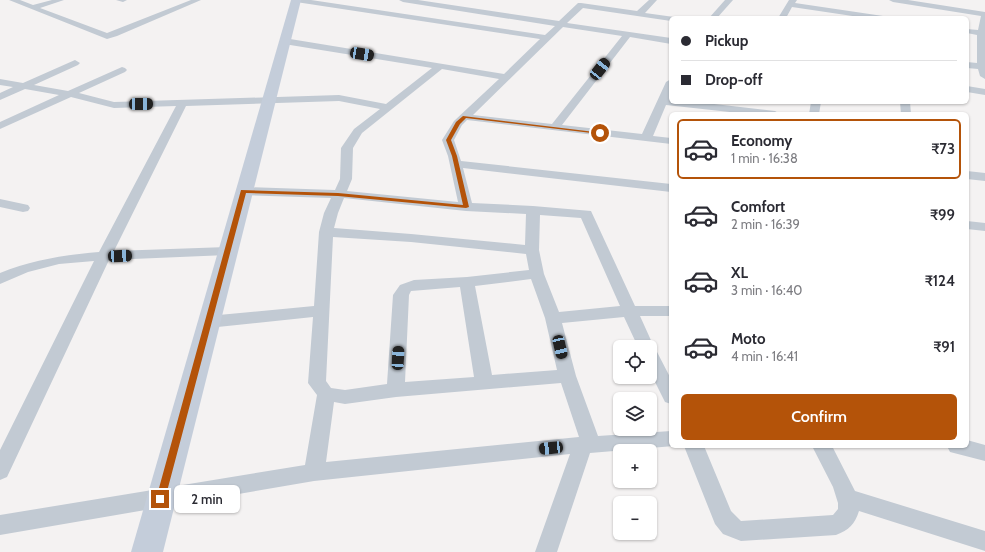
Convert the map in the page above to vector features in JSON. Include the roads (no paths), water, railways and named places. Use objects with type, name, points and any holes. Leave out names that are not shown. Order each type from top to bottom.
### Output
[{"type":"street","points":[[13,0],[35,7],[107,36],[197,0]]},
{"type":"street","points":[[35,7],[60,0]]},
{"type":"street","points":[[147,552],[243,191],[296,0],[548,38]]},
{"type":"street","points":[[403,0],[669,41]]},
{"type":"street","points":[[639,14],[653,0]]},
{"type":"street","points":[[715,16],[729,0]]},
{"type":"street","points":[[893,0],[985,15],[983,33],[983,67],[985,76]]},
{"type":"street","points":[[466,207],[456,164],[448,140],[458,123],[584,2],[669,19]]},
{"type":"street","points":[[783,16],[792,2],[854,16]]},
{"type":"street","points":[[969,31],[983,33]]},
{"type":"street","points":[[554,127],[628,34]]},
{"type":"street","points":[[284,41],[507,77]]},
{"type":"street","points":[[0,97],[75,64]]},
{"type":"street","points":[[969,65],[983,67]]},
{"type":"street","points":[[440,66],[358,131],[347,148],[346,179],[338,194],[326,232],[317,383],[326,394],[345,397],[396,390],[567,376]]},
{"type":"street","points":[[0,126],[122,70]]},
{"type":"street","points":[[0,82],[69,94],[114,105],[339,98],[388,107]]},
{"type":"street","points":[[646,138],[669,86]]},
{"type":"street","points":[[969,89],[985,92]]},
{"type":"street","points":[[662,101],[669,102]]},
{"type":"street","points":[[0,471],[104,256],[182,104]]},
{"type":"street","points":[[688,104],[758,112]]},
{"type":"street","points":[[465,117],[669,141]]},
{"type":"street","points":[[456,164],[669,188]]},
{"type":"street","points":[[969,175],[985,177]]},
{"type":"street","points":[[243,191],[338,194],[466,207],[586,214],[643,340]]},
{"type":"street","points":[[0,202],[23,208]]},
{"type":"street","points":[[533,210],[532,250],[538,274],[553,318],[567,376],[587,445],[546,552]]},
{"type":"street","points":[[969,225],[985,227]]},
{"type":"street","points":[[326,232],[411,238],[532,250]]},
{"type":"street","points":[[0,279],[22,269],[59,260],[104,256],[227,251]]},
{"type":"street","points":[[396,390],[401,295],[405,288],[414,285],[467,282],[538,274]]},
{"type":"street","points":[[467,282],[484,382]]},
{"type":"street","points":[[208,322],[321,311]]},
{"type":"street","points":[[553,318],[629,311],[669,311]]},
{"type":"street","points":[[657,368],[669,393]]},
{"type":"street","points":[[314,472],[326,394]]},
{"type":"street","points":[[0,525],[314,472],[587,445],[669,439]]},
{"type":"street","points":[[695,448],[723,517],[731,527],[741,531],[836,525],[845,519],[850,508],[848,498],[823,448]]},
{"type":"street","points":[[965,448],[985,453]]},
{"type":"street","points":[[848,498],[985,541]]}]
